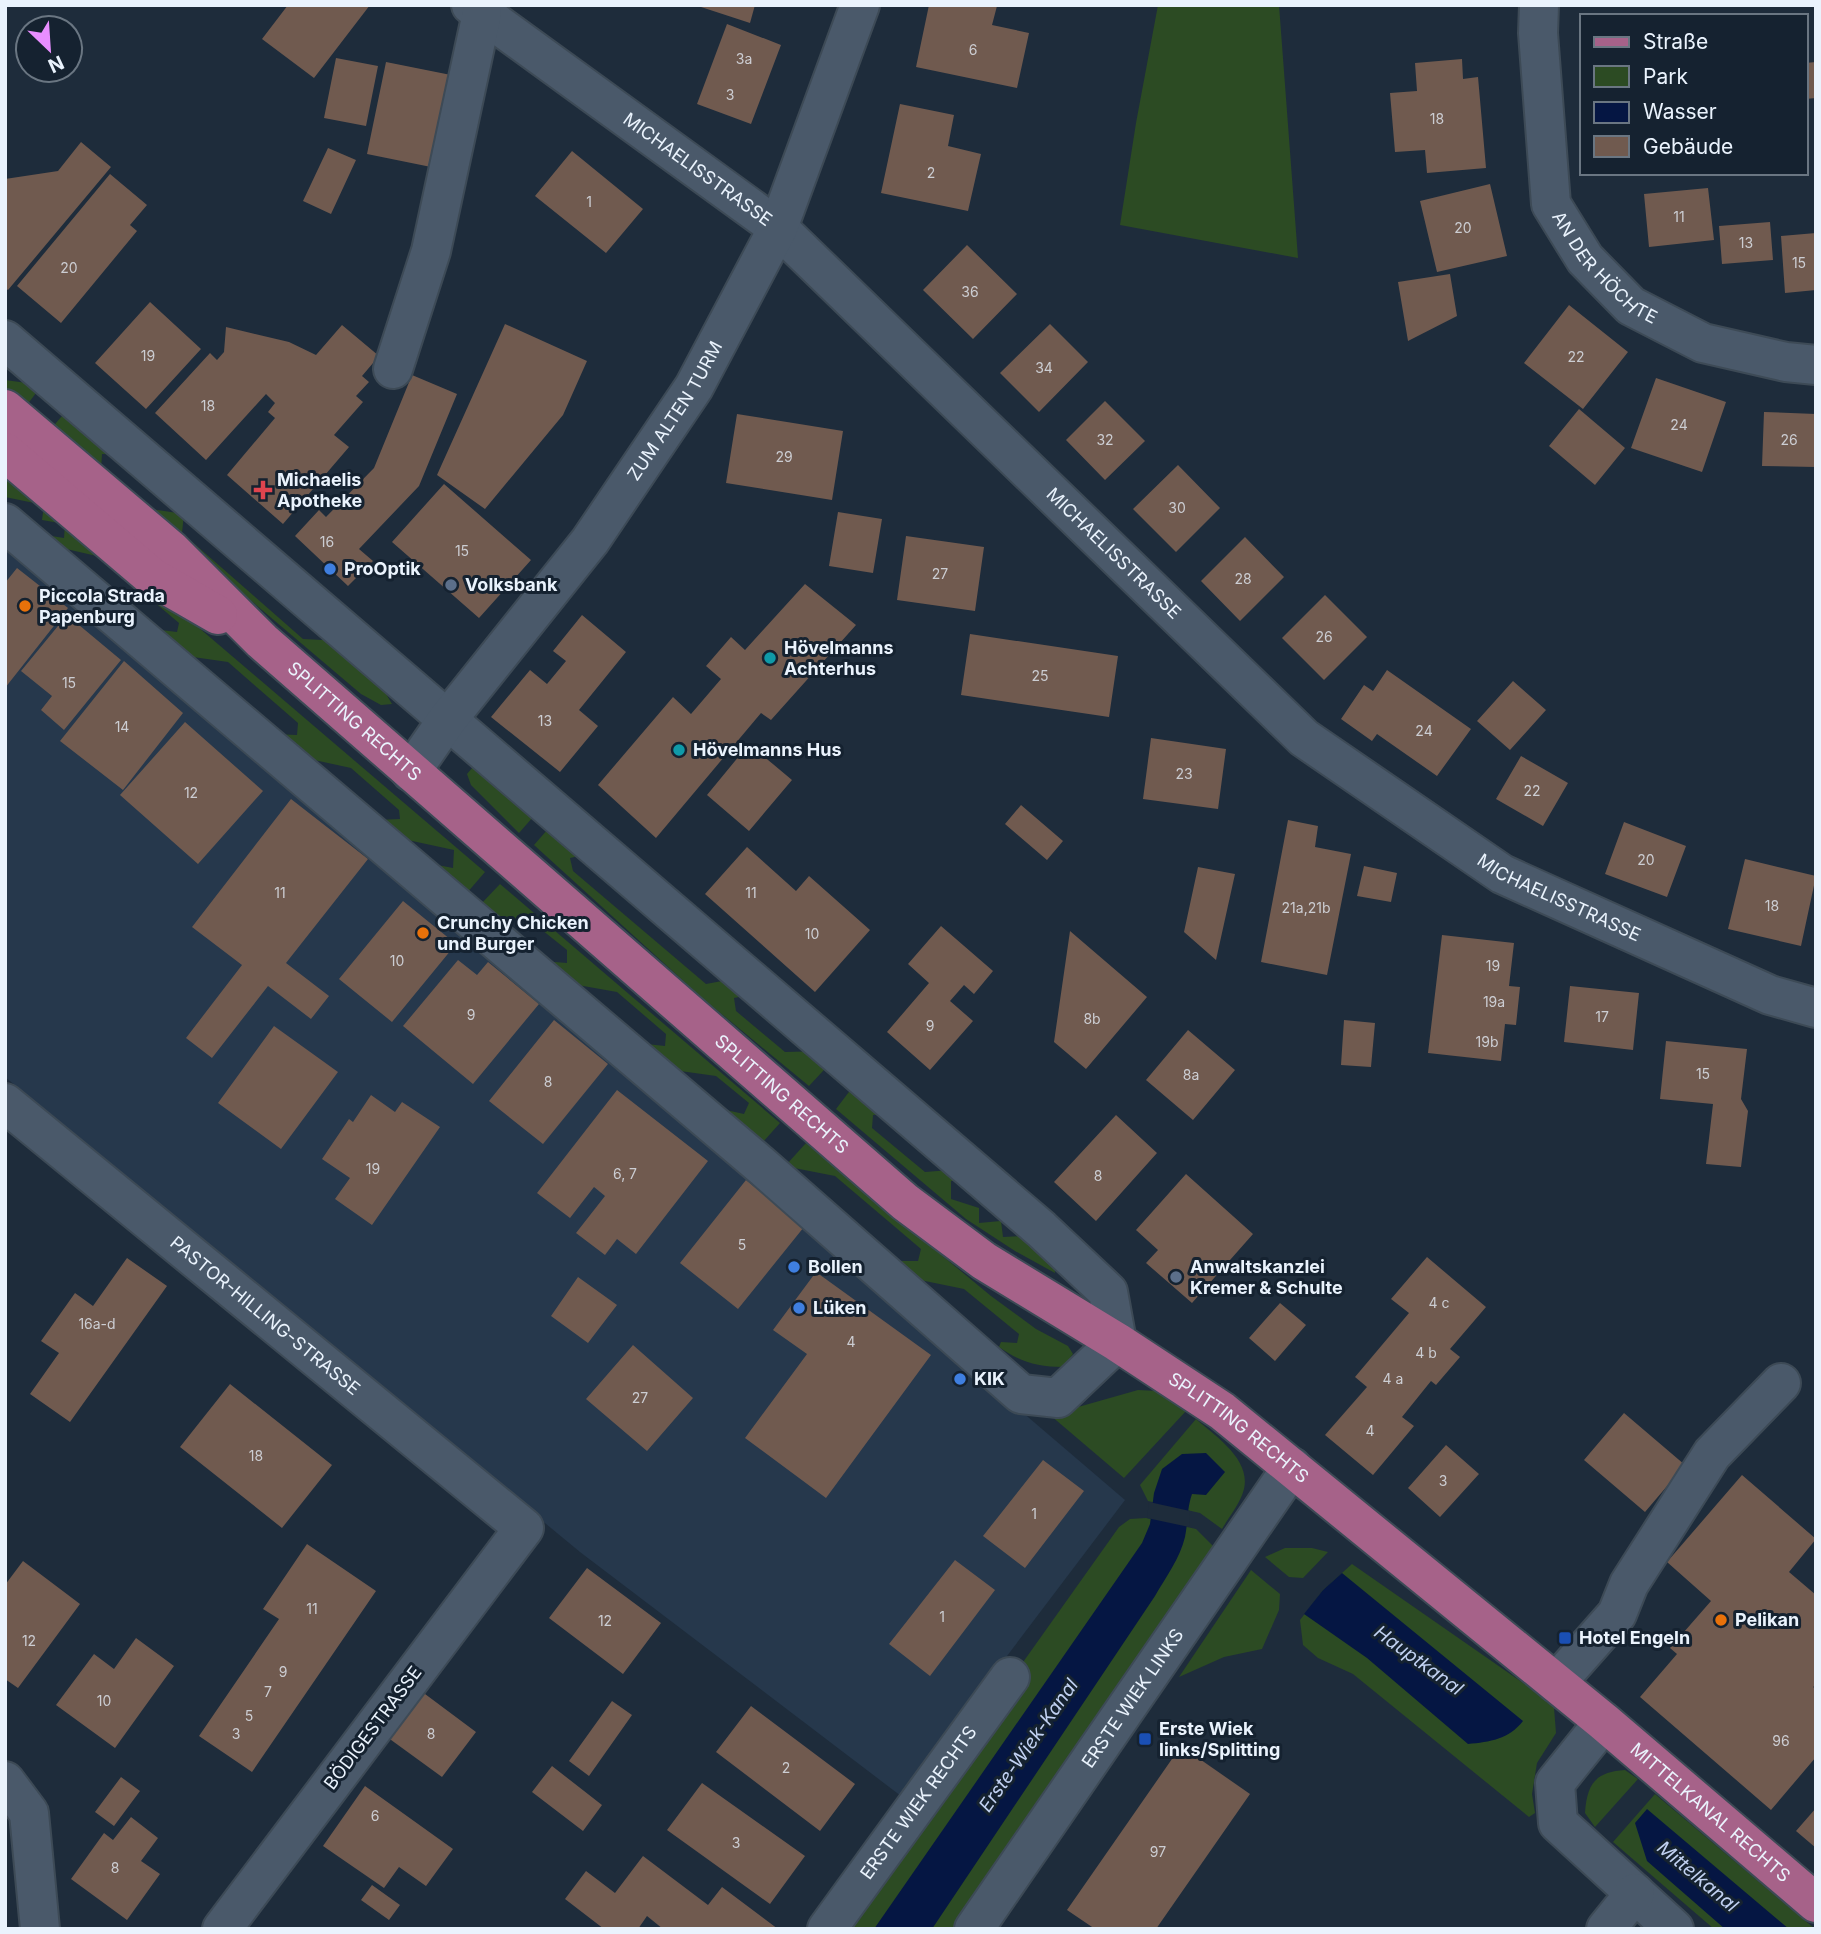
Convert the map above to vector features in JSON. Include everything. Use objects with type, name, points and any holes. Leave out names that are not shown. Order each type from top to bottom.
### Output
[{"type":"main road","name":"SPLITTING RECHTS","points":[[5,409],[172,550],[262,641],[905,1202],[984,1261],[1222,1410],[1604,1722]]},
{"type":"main road","points":[[5,452],[152,577],[262,641]]},
{"type":"main road","name":"MITTELKANAL RECHTS","points":[[1604,1722],[1816,1903]]},
{"type":"street","name":"ZUM ALTEN TURM","points":[[411,772],[447,720],[590,541],[694,387],[778,228],[860,5]]},
{"type":"street","name":"AN DER HÖCHTE","points":[[1539,5],[1538,33],[1551,204],[1585,259],[1631,306],[1703,343],[1786,362],[1816,365]]},
{"type":"street","name":"MICHAELISSTRASSE","points":[[477,9],[778,228],[1304,738],[1502,874],[1770,995],[1816,1008]]},
{"type":"street","points":[[393,369],[431,251],[477,9]]},
{"type":"street","points":[[5,340],[1051,1238],[1108,1292],[1117,1342],[1058,1398],[1021,1394],[763,1167],[5,523]]},
{"type":"street","name":"PASTOR-HILLING-STRASSE","points":[[5,1103],[524,1528]]},
{"type":"street","points":[[1556,1683],[1617,1614],[1629,1584],[1712,1454],[1780,1384]]},
{"type":"street","name":"ERSTE WIEK LINKS","points":[[974,1929],[1293,1467]]},
{"type":"street","name":"BÖDIGESTRASSE","points":[[222,1929],[524,1528]]},
{"type":"street","name":"ERSTE WIEK RECHTS","points":[[827,1929],[1010,1677]]},
{"type":"street","points":[[1604,1722],[1555,1783],[1558,1824],[1674,1929]]},
{"type":"street","points":[[5,1781],[29,1813],[40,1929]]},
{"type":"street","points":[[1606,1929],[1636,1894]]},
{"type":"shaded area","points":[[5,543],[1125,1500],[901,1796],[580,1552],[5,1077]]},
{"type":"green space","points":[[1158,5],[1279,5],[1298,258],[1120,225]]},
{"type":"green space","points":[[5,380],[42,385],[24,409],[5,393]]},
{"type":"green space","points":[[68,409],[125,455],[102,454],[101,469],[151,509],[184,514],[182,533],[303,639],[342,641],[392,704],[381,705],[361,694],[50,430]]},
{"type":"green space","points":[[14,470],[485,872],[466,894],[427,863],[453,868],[454,850],[403,839],[378,820],[400,819],[399,810],[351,768],[305,758],[272,734],[297,735],[298,723],[228,662],[179,655],[145,628],[177,632],[179,623],[101,557],[49,545],[39,534],[64,538],[65,524],[42,520],[44,505],[5,497],[5,481]]},
{"type":"green space","points":[[473,767],[540,809],[519,833],[471,785],[467,774]]},
{"type":"green space","points":[[555,821],[592,853],[570,858],[573,871],[706,984],[738,978],[759,993],[734,998],[736,1011],[785,1052],[824,1051],[835,1058],[809,1086],[701,997],[534,845]]},
{"type":"green space","points":[[500,884],[780,1123],[763,1142],[717,1108],[744,1114],[749,1103],[716,1076],[673,1070],[637,1043],[665,1046],[666,1034],[617,992],[572,984],[542,961],[567,963],[567,950],[532,922],[490,914],[480,905]]},
{"type":"green space","points":[[858,1080],[899,1113],[873,1115],[872,1128],[925,1172],[963,1169],[977,1179],[951,1181],[951,1199],[979,1208],[979,1223],[1001,1221],[1003,1237],[1040,1235],[1054,1261],[1055,1273],[966,1219],[836,1109]]},
{"type":"green space","points":[[806,1143],[991,1296],[1036,1329],[1068,1346],[1073,1354],[1063,1367],[1030,1363],[999,1347],[1001,1342],[1017,1343],[1019,1334],[964,1289],[920,1280],[898,1261],[918,1261],[921,1249],[835,1176],[789,1167],[787,1164]]},
{"type":"green space","points":[[1138,1390],[1158,1391],[1186,1411],[1124,1478],[1050,1415]]},
{"type":"green space","points":[[1196,1419],[1230,1449],[1245,1478],[1240,1499],[1222,1529],[1200,1513],[1148,1501],[1140,1485]]},
{"type":"green space","points":[[1146,1518],[1196,1529],[1213,1546],[1161,1629],[958,1929],[848,1929],[1021,1665],[1119,1527],[1130,1519]]},
{"type":"green space","points":[[1285,1548],[1312,1548],[1328,1552],[1303,1578],[1289,1577],[1265,1557]]},
{"type":"green space","points":[[1352,1564],[1526,1685],[1554,1708],[1556,1733],[1537,1763],[1532,1794],[1535,1813],[1529,1817],[1353,1674],[1318,1658],[1303,1645],[1300,1620],[1323,1590]]},
{"type":"green space","points":[[1251,1570],[1280,1594],[1279,1610],[1262,1649],[1224,1657],[1179,1677]]},
{"type":"green space","points":[[1625,1770],[1638,1779],[1595,1827],[1585,1813],[1591,1787],[1607,1773]]},
{"type":"green space","points":[[1655,1794],[1815,1929],[1714,1929],[1613,1842]]},
{"type":"water","name":"Erste-Wiek-Kanal","points":[[1206,1453],[1225,1472],[1206,1495],[1192,1494],[1185,1537],[1172,1567],[932,1929],[874,1929],[1142,1543],[1150,1524],[1154,1493],[1162,1469],[1182,1454]]},
{"type":"water","name":"Hauptkanal","points":[[1342,1573],[1523,1721],[1518,1727],[1498,1738],[1468,1744],[1367,1658],[1304,1614],[1323,1590]]},
{"type":"water","name":"Mittelkanal","points":[[1647,1809],[1789,1929],[1725,1929],[1647,1861],[1635,1823]]},
{"type":"pier","points":[[1149,1502],[1190,1511],[1189,1527],[1147,1518]]},
{"type":"building","points":[[288,5],[370,5],[314,78],[262,39]]},
{"type":"building","points":[[755,5],[750,23],[701,7]]},
{"type":"building","points":[[929,5],[997,6],[992,25],[1029,33],[1017,88],[916,67]]},
{"type":"building","points":[[727,24],[781,45],[751,124],[697,104]]},
{"type":"building","points":[[336,58],[378,66],[366,126],[324,118]]},
{"type":"building","points":[[1462,59],[1463,79],[1478,77],[1486,168],[1427,173],[1425,150],[1395,152],[1390,93],[1417,91],[1415,63]]},
{"type":"building","points":[[386,62],[451,75],[431,167],[367,154]]},
{"type":"building","points":[[1816,62],[1816,98],[1807,99],[1807,63]]},
{"type":"building","points":[[900,104],[954,115],[948,146],[981,154],[968,211],[881,193]]},
{"type":"building","points":[[81,142],[111,167],[8,290],[5,288],[5,179],[58,171]]},
{"type":"building","points":[[328,148],[356,160],[331,214],[303,201]]},
{"type":"building","points":[[572,151],[643,209],[606,253],[535,196]]},
{"type":"building","points":[[110,174],[147,205],[130,225],[137,231],[61,323],[17,286]]},
{"type":"building","points":[[1490,184],[1507,256],[1437,272],[1420,201]]},
{"type":"building","points":[[1708,188],[1714,240],[1649,247],[1644,194]]},
{"type":"building","points":[[1770,222],[1773,260],[1722,264],[1719,226]]},
{"type":"building","points":[[1816,233],[1816,290],[1785,293],[1781,236]]},
{"type":"building","points":[[967,245],[1017,294],[973,339],[923,290]]},
{"type":"building","points":[[1450,274],[1457,316],[1408,341],[1398,282]]},
{"type":"building","points":[[150,302],[201,349],[146,409],[95,363]]},
{"type":"building","points":[[1569,305],[1628,352],[1583,409],[1524,363]]},
{"type":"building","points":[[505,324],[587,361],[563,415],[485,509],[437,475]]},
{"type":"building","points":[[1050,324],[1088,362],[1039,412],[1000,373]]},
{"type":"building","points":[[342,325],[379,356],[362,376],[369,382],[356,396],[363,402],[334,435],[349,447],[283,524],[227,475],[275,418],[268,412],[275,403],[266,394],[206,460],[155,413],[210,353],[217,360],[224,352],[226,327],[289,342],[316,355]]},
{"type":"building","points":[[412,375],[457,394],[419,486],[359,549],[373,561],[348,586],[295,536],[319,510],[326,517],[374,468]]},
{"type":"building","points":[[1656,378],[1726,402],[1702,472],[1631,448]]},
{"type":"building","points":[[1105,401],[1145,441],[1105,480],[1066,440]]},
{"type":"building","points":[[1579,409],[1625,448],[1595,485],[1549,446]]},
{"type":"building","points":[[1764,412],[1816,414],[1816,467],[1762,466]]},
{"type":"building","points":[[737,414],[843,431],[832,500],[726,483]]},
{"type":"building","points":[[1178,465],[1220,508],[1176,552],[1133,509]]},
{"type":"building","points":[[444,484],[531,560],[479,618],[392,542]]},
{"type":"building","points":[[838,512],[882,519],[873,573],[829,566]]},
{"type":"building","points":[[906,536],[984,547],[975,611],[897,600]]},
{"type":"building","points":[[1245,537],[1284,577],[1240,621],[1201,581]]},
{"type":"building","points":[[17,568],[68,608],[5,688],[5,583]]},
{"type":"building","points":[[805,584],[856,625],[771,720],[761,713],[656,838],[598,785],[673,697],[691,714],[721,679],[706,666],[731,637],[745,650]]},
{"type":"building","points":[[1325,595],[1367,637],[1324,680],[1282,638]]},
{"type":"building","points":[[67,615],[121,660],[64,730],[41,710],[52,696],[21,671]]},
{"type":"building","points":[[582,615],[626,652],[579,710],[598,726],[560,772],[491,717],[530,670],[547,684],[566,661],[553,651]]},
{"type":"building","points":[[970,634],[1118,656],[1109,717],[961,695]]},
{"type":"building","points":[[124,661],[183,713],[123,790],[60,741]]},
{"type":"building","points":[[1387,670],[1471,729],[1437,776],[1377,734],[1372,741],[1341,719],[1364,685],[1373,691]]},
{"type":"building","points":[[1513,681],[1546,710],[1510,750],[1477,721]]},
{"type":"building","points":[[185,722],[263,791],[198,864],[120,795]]},
{"type":"building","points":[[1151,738],[1226,749],[1218,809],[1143,799]]},
{"type":"building","points":[[749,744],[792,780],[749,831],[707,795]]},
{"type":"building","points":[[1521,756],[1568,783],[1543,826],[1496,799]]},
{"type":"building","points":[[291,799],[368,859],[286,963],[329,996],[311,1019],[268,986],[212,1058],[186,1038],[242,965],[192,927]]},
{"type":"building","points":[[1021,805],[1063,841],[1047,860],[1005,824]]},
{"type":"building","points":[[1288,820],[1318,826],[1315,847],[1351,854],[1327,975],[1261,962]]},
{"type":"building","points":[[1624,822],[1686,846],[1667,897],[1605,874]]},
{"type":"building","points":[[747,847],[796,891],[809,876],[870,930],[815,992],[705,894]]},
{"type":"building","points":[[1745,859],[1816,876],[1801,946],[1728,929]]},
{"type":"building","points":[[1364,866],[1397,873],[1391,902],[1357,896]]},
{"type":"building","points":[[1198,867],[1235,874],[1216,960],[1184,932]]},
{"type":"building","points":[[403,901],[456,944],[392,1022],[339,979]]},
{"type":"building","points":[[941,926],[993,971],[974,994],[964,985],[950,1001],[973,1021],[930,1070],[887,1032],[929,983],[908,964]]},
{"type":"building","points":[[1070,931],[1147,997],[1086,1069],[1054,1042]]},
{"type":"building","points":[[1442,935],[1514,943],[1509,986],[1520,987],[1516,1025],[1505,1024],[1501,1061],[1428,1053]]},
{"type":"building","points":[[458,960],[477,975],[488,962],[539,1004],[473,1084],[403,1026]]},
{"type":"building","points":[[1570,986],[1639,993],[1633,1050],[1564,1042]]},
{"type":"building","points":[[554,1020],[608,1064],[543,1144],[489,1101]]},
{"type":"building","points":[[1344,1020],[1375,1023],[1371,1067],[1341,1065]]},
{"type":"building","points":[[274,1026],[338,1072],[281,1149],[218,1103]]},
{"type":"building","points":[[1188,1030],[1235,1070],[1193,1120],[1146,1080]]},
{"type":"building","points":[[1666,1041],[1747,1049],[1741,1099],[1748,1111],[1741,1167],[1706,1164],[1713,1104],[1660,1099]]},
{"type":"building","points":[[617,1090],[708,1161],[636,1254],[617,1239],[605,1255],[576,1233],[605,1196],[594,1187],[570,1218],[537,1193]]},
{"type":"building","points":[[371,1095],[395,1112],[402,1102],[440,1127],[372,1225],[335,1199],[350,1178],[322,1159],[349,1119],[353,1122]]},
{"type":"building","points":[[1116,1115],[1157,1153],[1096,1221],[1054,1182]]},
{"type":"building","points":[[1186,1174],[1253,1234],[1192,1303],[1146,1263],[1158,1250],[1136,1230]]},
{"type":"building","points":[[746,1180],[804,1227],[738,1309],[680,1263]]},
{"type":"building","points":[[1427,1257],[1486,1307],[1450,1349],[1460,1357],[1436,1385],[1431,1381],[1402,1417],[1414,1426],[1373,1475],[1325,1435],[1367,1387],[1355,1377],[1409,1313],[1391,1299]]},
{"type":"building","points":[[127,1258],[167,1286],[70,1422],[30,1394],[59,1353],[41,1341],[75,1293],[93,1306]]},
{"type":"building","points":[[816,1272],[931,1355],[826,1498],[745,1438],[807,1354],[773,1330]]},
{"type":"building","points":[[578,1277],[617,1305],[588,1343],[551,1316]]},
{"type":"building","points":[[1280,1303],[1306,1325],[1275,1361],[1249,1338]]},
{"type":"building","points":[[633,1345],[693,1398],[647,1451],[586,1399]]},
{"type":"building","points":[[230,1384],[332,1465],[282,1528],[180,1447]]},
{"type":"building","points":[[1624,1413],[1685,1465],[1645,1512],[1584,1460]]},
{"type":"building","points":[[1446,1445],[1479,1474],[1440,1517],[1408,1488]]},
{"type":"building","points":[[1043,1460],[1084,1491],[1025,1568],[983,1536]]},
{"type":"building","points":[[1742,1475],[1816,1539],[1789,1572],[1816,1595],[1816,1685],[1813,1687],[1816,1689],[1816,1757],[1771,1810],[1640,1697],[1677,1654],[1670,1648],[1711,1601],[1667,1562]]},
{"type":"building","points":[[307,1544],[376,1591],[252,1772],[199,1736],[279,1619],[263,1609]]},
{"type":"building","points":[[955,1560],[995,1590],[930,1676],[889,1644]]},
{"type":"building","points":[[23,1561],[80,1604],[18,1688],[5,1679],[5,1585]]},
{"type":"building","points":[[587,1568],[661,1623],[623,1674],[549,1618]]},
{"type":"building","points":[[136,1638],[174,1666],[115,1748],[56,1705],[94,1654],[114,1669]]},
{"type":"building","points":[[421,1691],[476,1732],[442,1777],[387,1737]]},
{"type":"building","points":[[612,1701],[632,1715],[589,1776],[569,1761]]},
{"type":"building","points":[[751,1706],[855,1784],[820,1831],[716,1752]]},
{"type":"building","points":[[1181,1746],[1250,1794],[1156,1929],[1095,1929],[1067,1910]]},
{"type":"building","points":[[552,1766],[602,1805],[583,1831],[532,1792]]},
{"type":"building","points":[[121,1777],[140,1791],[114,1826],[95,1812]]},
{"type":"building","points":[[702,1783],[805,1856],[770,1904],[667,1830]]},
{"type":"building","points":[[365,1786],[453,1849],[426,1886],[399,1867],[384,1888],[323,1846]]},
{"type":"building","points":[[1816,1808],[1816,1848],[1796,1831]]},
{"type":"building","points":[[131,1817],[158,1838],[141,1861],[160,1874],[127,1920],[71,1879],[104,1833],[113,1840]]},
{"type":"building","points":[[643,1856],[708,1905],[722,1887],[778,1929],[663,1929],[647,1916],[638,1929],[604,1929],[565,1899],[586,1871],[615,1893]]},
{"type":"building","points":[[372,1885],[400,1905],[389,1920],[361,1900]]},
{"type":"place","name":"Michaelis Apotheke","points":[[263,490]]},
{"type":"place","name":"ProOptik","points":[[330,569]]},
{"type":"place","name":"Volksbank","points":[[451,585]]},
{"type":"place","name":"Piccola Strada Papenburg","points":[[25,606]]},
{"type":"place","name":"Hövelmanns Achterhus","points":[[770,658]]},
{"type":"place","name":"Hövelmanns Hus","points":[[679,750]]},
{"type":"place","name":"Crunchy Chicken und Burger","points":[[423,933]]},
{"type":"place","name":"Bollen","points":[[794,1267]]},
{"type":"place","name":"Anwaltskanzlei Kremer & Schulte","points":[[1176,1277]]},
{"type":"place","name":"Lüken","points":[[799,1308]]},
{"type":"place","name":"KIK","points":[[960,1379]]},
{"type":"place","name":"Pelikan","points":[[1721,1620]]},
{"type":"place","name":"Hotel Engeln","points":[[1565,1638]]},
{"type":"place","name":"Erste Wiek links/Splitting","points":[[1145,1739]]}]
